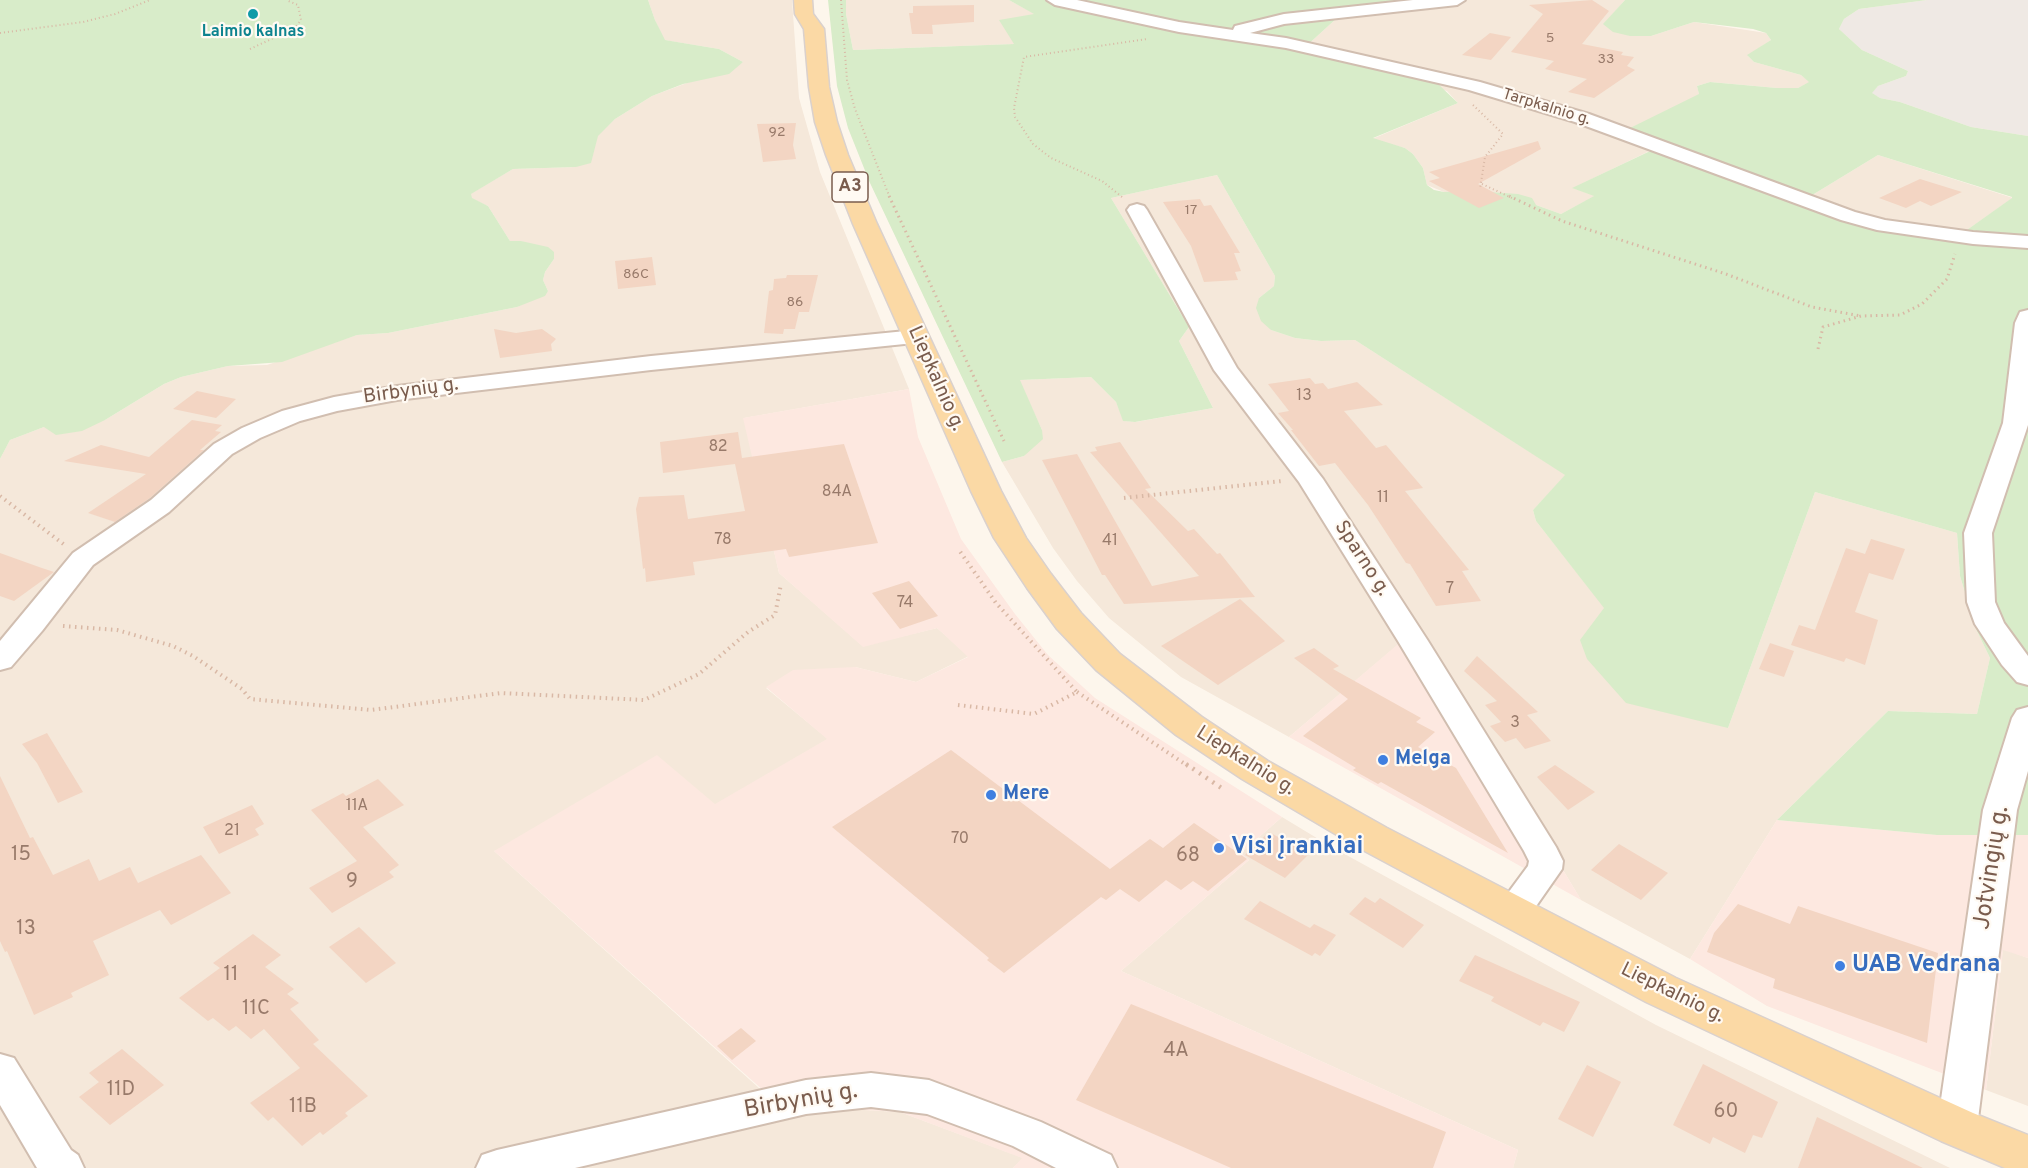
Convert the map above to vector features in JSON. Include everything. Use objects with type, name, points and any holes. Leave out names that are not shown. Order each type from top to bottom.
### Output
[{"type":"main road","name":"Liepkalnio g.","points":[[803,0],[804,14],[814,29],[819,87],[830,133],[865,224],[986,491],[1010,538],[1039,581],[1069,621],[1108,662],[1189,726],[1255,770],[1373,838],[1661,990],[1957,1127],[2028,1156]]},
{"type":"main road","name":"Liepkalnio g.","points":[[814,29],[822,13],[820,0]]},
{"type":"street","name":"Tarpkalnio g.","points":[[1055,0],[1179,27],[1286,43],[1443,79],[1582,118],[1848,216],[1884,226],[2028,242]]},
{"type":"street","points":[[1224,34],[1284,19],[1457,0]]},
{"type":"street","name":"Sparno g.","points":[[1137,210],[1226,370],[1310,479],[1413,641],[1543,854],[1546,861],[1545,869],[1512,912]]},
{"type":"street","points":[[2028,317],[2016,423],[1978,533],[1982,602],[1990,624],[2013,658],[2028,675]]},
{"type":"street","name":"Birbynių g.","points":[[0,660],[32,624],[83,559],[160,506],[223,449],[251,434],[309,410],[397,393],[640,364],[916,337]]},
{"type":"street","name":"Jotvingių g.","points":[[1957,1127],[2000,810],[2028,718]]},
{"type":"street","points":[[0,1070],[56,1164],[63,1168]]},
{"type":"street","name":"Birbynių g.","points":[[497,1168],[806,1097],[871,1090],[929,1097],[1027,1134],[1096,1168]]},
{"type":"path","points":[[0,33],[83,22],[114,14],[150,0]]},
{"type":"path","points":[[250,49],[295,28],[301,20],[298,5],[286,0]]},
{"type":"path","points":[[841,0],[847,80],[881,180],[1004,441]]},
{"type":"path","points":[[1137,210],[1102,181],[1051,158],[1033,144],[1015,117],[1014,108],[1024,57],[1083,47],[1135,42],[1179,27]]},
{"type":"path","points":[[1443,79],[1503,134],[1485,157],[1482,184],[1479,189]]},
{"type":"path","points":[[1482,184],[1562,221],[1726,274],[1812,307],[1861,316],[1900,315],[1922,304],[1947,279],[1961,236]]},
{"type":"path","points":[[1818,349],[1823,327],[1861,316]]},
{"type":"path","points":[[1124,498],[1204,491],[1262,482],[1310,479]]},
{"type":"path","points":[[0,496],[83,559]]},
{"type":"path","points":[[960,550],[996,603],[1077,692],[1223,789]]},
{"type":"path","points":[[32,624],[117,630],[173,646],[193,656],[242,690],[250,699],[370,710],[501,693],[644,700],[699,674],[748,632],[776,615],[781,584]]},
{"type":"path","points":[[958,705],[1034,714],[1077,692]]},
{"type":"shaded area","points":[[648,0],[792,0],[799,98],[820,172],[909,389],[744,418],[779,573],[863,646],[937,628],[969,656],[916,682],[855,667],[766,688],[828,739],[715,805],[494,851],[791,1114],[847,1109],[900,1112],[1023,1158],[1013,1168],[0,1168],[0,459],[10,440],[44,427],[105,420],[164,384],[181,377],[228,366],[267,365],[357,335],[388,333],[517,307],[548,291],[543,280],[545,272],[554,259],[521,241],[510,241],[488,206],[472,199],[470,194],[513,169],[576,167],[597,136],[615,119],[652,96],[743,62],[719,49],[664,40]]},
{"type":"shaded area","points":[[846,0],[1009,0],[1035,14],[1015,44],[853,50],[846,14]]},
{"type":"shaded area","points":[[1410,0],[1625,0],[1604,24],[1651,36],[1694,22],[1766,33],[1771,40],[1748,56],[1754,62],[1801,75],[1810,82],[1798,88],[1710,82],[1697,86],[1699,94],[1666,143],[1573,188],[1595,196],[1561,214],[1536,205],[1444,192],[1427,185],[1423,168],[1413,154],[1405,148],[1372,139],[1458,103],[1447,91],[1302,50],[1348,8]]},
{"type":"shaded area","points":[[1927,0],[2028,0],[2028,136],[1971,127],[1900,102],[1880,98],[1871,93],[1878,86],[1906,76],[1908,71],[1862,50],[1839,29],[1844,19],[1859,9]]},
{"type":"shaded area","points":[[1878,155],[2013,198],[1964,232],[1889,222],[1809,197]]},
{"type":"shaded area","points":[[1217,175],[1275,276],[1274,286],[1259,298],[1271,330],[1295,338],[1321,341],[1355,340],[1566,475],[1533,510],[1536,521],[1605,608],[1728,728],[1815,492],[1957,533],[1960,576],[1976,629],[1990,658],[1977,714],[1888,711],[1777,820],[1690,959],[1581,900],[1418,628],[1289,737],[1181,677],[1109,618],[1077,581],[1053,548],[1002,462],[1024,456],[1042,430],[1019,380],[1091,377],[1116,402],[1124,421],[1136,422],[1213,408],[1179,341],[1189,327],[1111,198]]},
{"type":"shaded area","points":[[909,389],[918,437],[961,539],[1048,655],[1095,698],[1282,817],[1241,853],[1249,860],[1121,971],[1518,1150],[1513,1168],[1013,1168],[1022,1158],[900,1112],[847,1109],[791,1115],[494,851],[657,755],[715,804],[827,739],[766,687],[793,670],[855,667],[916,682],[968,657],[937,628],[863,647],[779,573],[743,418]]},
{"type":"shaded area","points":[[1418,627],[1581,900],[1289,737]]},
{"type":"shaded area","points":[[1282,817],[1330,846],[1656,1025],[1950,1168],[1513,1168],[1518,1150],[1121,971],[1249,860],[1241,853]]},
{"type":"shaded area","points":[[1777,820],[1937,835],[2028,835],[2028,958],[2003,950],[1986,1090],[1767,1006],[1690,959]]},
{"type":"shaded area","points":[[2003,949],[2028,958],[2028,1106],[1986,1090]]},
{"type":"green space","points":[[0,0],[648,0],[665,40],[719,49],[743,62],[729,74],[683,84],[652,96],[615,119],[598,136],[591,163],[576,167],[513,169],[471,194],[472,198],[488,206],[510,241],[548,247],[554,252],[554,259],[545,272],[543,280],[548,291],[545,296],[517,307],[388,333],[357,335],[282,362],[228,366],[181,377],[164,384],[105,420],[82,431],[56,435],[44,427],[10,440],[0,459]]},
{"type":"green space","points":[[828,0],[846,0],[846,14],[853,50],[1014,44],[999,20],[1034,14],[1009,0],[1410,0],[1348,8],[1303,49],[1425,78],[1437,83],[1458,103],[1373,138],[1405,148],[1413,154],[1423,168],[1427,185],[1434,190],[1518,194],[1532,198],[1536,205],[1561,214],[1594,196],[1572,188],[1665,144],[1626,130],[1699,94],[1697,86],[1710,82],[1798,88],[1809,82],[1801,75],[1754,62],[1747,55],[1771,40],[1766,33],[1753,29],[1694,22],[1651,36],[1630,36],[1613,32],[1603,24],[1625,0],[1927,0],[1859,9],[1844,19],[1839,29],[1862,50],[1908,71],[1906,76],[1878,86],[1872,93],[1880,98],[1900,102],[1971,127],[2028,136],[2028,835],[1937,835],[1777,820],[1888,711],[1977,714],[1990,658],[1976,629],[1960,576],[1957,533],[1815,492],[1728,728],[1626,703],[1587,659],[1580,640],[1604,608],[1536,521],[1533,510],[1565,475],[1355,340],[1321,341],[1295,338],[1271,330],[1261,321],[1256,308],[1259,298],[1274,286],[1275,276],[1217,175],[1111,198],[1189,327],[1179,341],[1213,408],[1135,422],[1123,421],[1116,402],[1091,377],[1020,380],[1042,430],[1043,439],[1024,456],[1002,462],[870,183],[848,128],[837,86]],"holes":[[[1878,155],[2012,197],[1964,232],[1889,222],[1863,216],[1809,197]]]},
{"type":"building","points":[[1592,0],[1609,11],[1582,44],[1623,52],[1621,55],[1634,57],[1627,66],[1635,70],[1594,98],[1568,92],[1587,79],[1545,69],[1554,61],[1511,52],[1543,14],[1529,5]]},
{"type":"building","points":[[974,5],[974,22],[932,25],[933,34],[912,34],[909,13],[913,13],[913,6]]},
{"type":"building","points":[[1490,33],[1511,37],[1491,60],[1462,55]]},
{"type":"building","points":[[796,123],[793,145],[796,159],[763,162],[757,124]]},
{"type":"building","points":[[1538,141],[1541,149],[1478,184],[1504,198],[1479,208],[1429,181],[1440,178],[1429,172]]},
{"type":"building","points":[[1920,179],[1962,192],[1931,206],[1920,201],[1906,208],[1879,198]]},
{"type":"building","points":[[1200,199],[1204,206],[1211,205],[1240,253],[1234,253],[1241,271],[1235,272],[1238,280],[1204,282],[1191,246],[1163,202]]},
{"type":"building","points":[[652,257],[656,285],[618,289],[615,261]]},
{"type":"building","points":[[787,275],[818,275],[809,312],[799,312],[795,329],[784,329],[783,334],[764,333],[769,291],[773,290],[774,279],[786,278]]},
{"type":"building","points":[[494,329],[516,333],[542,329],[556,339],[551,344],[552,351],[500,358]]},
{"type":"building","points":[[1310,378],[1315,384],[1323,383],[1328,389],[1357,382],[1383,405],[1344,411],[1376,448],[1386,445],[1423,488],[1405,491],[1469,570],[1462,571],[1481,601],[1436,606],[1410,564],[1406,563],[1368,505],[1335,463],[1319,466],[1291,430],[1293,430],[1278,413],[1289,411],[1268,384]]},
{"type":"building","points":[[197,391],[236,399],[216,418],[173,409]]},
{"type":"building","points":[[192,420],[222,425],[215,431],[221,432],[150,498],[115,522],[88,513],[146,474],[64,461],[101,445],[149,457]]},
{"type":"building","points":[[738,432],[742,458],[844,444],[878,543],[789,557],[786,549],[693,562],[695,575],[646,582],[636,509],[639,497],[684,495],[688,519],[745,511],[735,464],[663,473],[660,442]]},
{"type":"building","points":[[1120,442],[1151,488],[1145,489],[1188,531],[1194,529],[1217,554],[1220,553],[1255,597],[1124,604],[1105,575],[1102,575],[1042,460],[1077,454],[1152,586],[1199,576],[1090,452],[1097,451],[1095,447]]},
{"type":"building","points":[[1871,539],[1905,549],[1893,580],[1869,573],[1855,612],[1878,620],[1865,665],[1846,658],[1844,662],[1791,645],[1799,625],[1815,630],[1846,548],[1865,554]]},
{"type":"building","points":[[0,553],[54,572],[14,601],[0,596]]},
{"type":"building","points":[[909,581],[938,616],[900,629],[872,593]]},
{"type":"building","points":[[1240,599],[1285,641],[1218,685],[1161,646]]},
{"type":"building","points":[[1770,643],[1794,651],[1784,677],[1759,669]]},
{"type":"building","name":"Melga","points":[[1314,648],[1339,666],[1333,669],[1421,718],[1416,722],[1435,732],[1418,747],[1456,768],[1508,853],[1381,782],[1378,784],[1353,770],[1356,768],[1303,736],[1348,699],[1294,658]]},
{"type":"building","points":[[1477,656],[1538,712],[1527,715],[1551,741],[1525,749],[1516,738],[1505,742],[1490,726],[1501,722],[1485,705],[1497,701],[1464,671]]},
{"type":"building","points":[[47,733],[83,792],[58,803],[37,763],[22,744]]},
{"type":"building","points":[[951,750],[1110,869],[1150,839],[1163,848],[1194,823],[1247,859],[1208,891],[1193,881],[1181,890],[1166,880],[1139,902],[1120,889],[1106,900],[1101,897],[1004,973],[832,827]]},
{"type":"building","points":[[1555,765],[1595,792],[1568,810],[1537,777]]},
{"type":"building","points":[[0,776],[30,838],[33,837],[53,875],[89,859],[99,881],[130,867],[138,883],[201,855],[231,893],[171,925],[160,910],[93,941],[109,975],[71,993],[73,997],[34,1015],[7,951],[5,952],[0,941]]},
{"type":"building","points":[[378,779],[404,805],[363,827],[399,865],[389,872],[394,877],[332,913],[309,888],[357,861],[311,810],[343,793],[346,796]]},
{"type":"building","points":[[252,805],[264,824],[255,829],[259,835],[219,854],[203,827]]},
{"type":"building","points":[[1269,832],[1309,854],[1285,878],[1245,855]]},
{"type":"building","points":[[1619,844],[1668,873],[1641,900],[1591,870]]},
{"type":"building","points":[[1365,897],[1375,903],[1380,898],[1424,925],[1403,948],[1349,914]]},
{"type":"building","points":[[1260,901],[1310,928],[1314,924],[1336,935],[1320,956],[1315,953],[1312,956],[1244,919]]},
{"type":"building","name":"UAB Vedrana","points":[[1738,904],[1790,924],[1798,906],[1938,953],[1927,1043],[1773,988],[1775,979],[1707,952],[1714,933]]},
{"type":"building","points":[[359,927],[396,963],[366,983],[329,947]]},
{"type":"building","points":[[253,934],[281,955],[265,967],[294,989],[287,994],[299,1003],[290,1009],[319,1040],[313,1044],[368,1096],[345,1113],[348,1116],[323,1135],[320,1132],[302,1146],[273,1117],[268,1121],[250,1103],[300,1068],[264,1029],[251,1039],[236,1026],[229,1031],[213,1018],[208,1021],[179,998],[220,968],[213,963]]},
{"type":"building","points":[[1475,955],[1580,1002],[1564,1032],[1543,1022],[1540,1026],[1491,1001],[1494,997],[1459,981]]},
{"type":"building","points":[[1131,1004],[1446,1132],[1433,1168],[1231,1168],[1076,1100]]},
{"type":"building","points":[[741,1028],[756,1041],[732,1060],[717,1046]]},
{"type":"building","points":[[122,1049],[164,1085],[110,1125],[79,1097],[99,1082],[89,1073]]},
{"type":"building","points":[[1703,1064],[1778,1102],[1762,1138],[1753,1135],[1745,1153],[1713,1137],[1710,1144],[1673,1125]]},
{"type":"building","points":[[1587,1065],[1621,1082],[1593,1137],[1558,1119]]},
{"type":"building","points":[[1817,1117],[1923,1168],[1798,1168]]},
{"type":"place","name":"Laimio kalnas","points":[[253,14]]},
{"type":"place","name":"Melga","points":[[1383,760]]},
{"type":"place","name":"Mere","points":[[991,795]]},
{"type":"place","name":"Visi įrankiai","points":[[1219,848]]},
{"type":"place","name":"UAB Vedrana","points":[[1840,966]]}]
